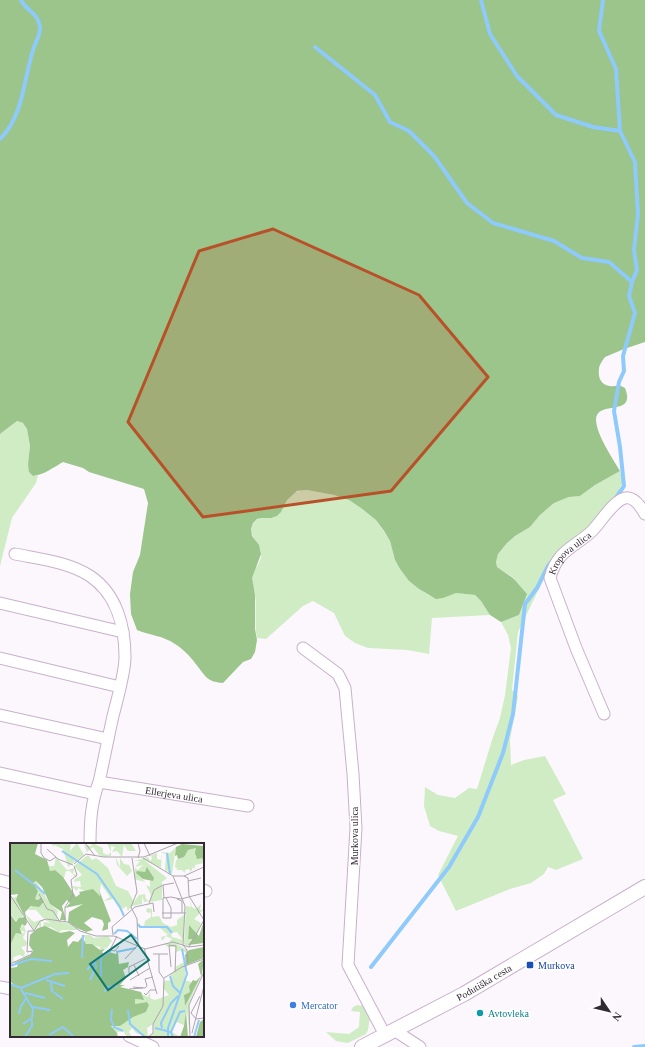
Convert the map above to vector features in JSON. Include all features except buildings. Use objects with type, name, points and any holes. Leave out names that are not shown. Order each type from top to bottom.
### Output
[{"type":"street","name":"Kropova ulica","points":[[604,714],[550,578],[553,568],[561,556],[591,532],[616,503],[625,498],[632,499],[641,506],[645,514]]},
{"type":"street","points":[[15,554],[72,567],[91,577],[102,587],[114,602],[120,616],[125,658],[99,782],[94,794],[90,828],[90,843]]},
{"type":"street","points":[[0,604],[123,632]]},
{"type":"street","name":"Murkova ulica","points":[[303,648],[338,674],[345,688],[353,774],[356,828],[348,965],[390,1033]]},
{"type":"street","points":[[0,658],[120,687]]},
{"type":"street","points":[[0,716],[108,739]]},
{"type":"street","points":[[0,773],[94,794]]},
{"type":"street","name":"Ellerjeva ulica","points":[[99,782],[248,806]]},
{"type":"street","points":[[0,880],[10,883]]},
{"type":"street","name":"Podutiška cesta","points":[[362,1047],[464,994],[645,887]]},
{"type":"street","points":[[0,987],[10,989]]},
{"type":"street","points":[[390,1033],[420,1047]]},
{"type":"street","points":[[131,1037],[153,1047]]},
{"type":"highlighted area","points":[[273,229],[419,295],[488,377],[391,491],[203,517],[128,422],[199,251]]},
{"type":"green space","points":[[0,0],[645,0],[645,342],[605,357],[602,361],[599,369],[601,381],[607,385],[619,385],[625,388],[627,397],[626,403],[621,406],[602,410],[598,414],[596,420],[599,433],[620,471],[595,485],[580,496],[569,497],[554,503],[540,515],[530,527],[507,543],[498,554],[496,562],[497,567],[513,578],[527,594],[519,615],[501,622],[490,615],[475,595],[456,593],[436,599],[419,589],[409,581],[400,569],[395,560],[390,541],[376,520],[349,500],[334,495],[307,490],[297,491],[287,500],[281,512],[277,516],[257,519],[253,523],[251,529],[252,536],[259,545],[261,554],[252,578],[255,595],[255,629],[257,640],[255,652],[251,659],[243,662],[223,683],[213,681],[206,677],[186,652],[171,641],[137,630],[131,614],[130,594],[133,572],[140,555],[148,503],[144,489],[89,472],[83,468],[63,462],[45,472],[33,476],[29,472],[28,464],[30,446],[27,429],[23,423],[17,421],[0,434]]},
{"type":"green space","points":[[17,421],[23,423],[27,429],[30,446],[28,464],[33,476],[38,476],[36,483],[12,518],[0,566],[0,434]]},
{"type":"green space","points":[[620,471],[623,482],[614,499],[596,521],[552,562],[518,632],[512,690],[518,696],[510,740],[511,765],[524,760],[545,756],[566,794],[553,800],[583,859],[556,870],[548,867],[544,874],[531,883],[510,889],[456,911],[438,875],[458,836],[439,831],[430,826],[424,806],[425,787],[438,795],[455,798],[469,788],[477,789],[500,718],[505,695],[511,648],[508,635],[501,622],[519,615],[523,604],[514,578],[497,567],[496,562],[498,554],[507,543],[530,527],[540,515],[554,503],[569,497],[580,496],[595,485]]},
{"type":"green space","points":[[307,490],[334,495],[349,500],[376,520],[390,541],[395,560],[400,569],[409,581],[419,589],[430,596],[456,593],[475,595],[490,615],[432,618],[429,654],[407,650],[368,648],[355,643],[345,636],[334,613],[313,601],[303,606],[266,639],[257,638],[256,600],[252,576],[260,560],[261,554],[253,537],[251,530],[252,526],[257,520],[278,515],[290,496],[299,491]]},
{"type":"green space","points":[[357,1005],[364,1006],[370,1017],[366,1034],[348,1043],[336,1041],[326,1032],[349,1034],[359,1027],[360,1012],[351,1011],[353,1007]]},
{"type":"waterway","points":[[0,139],[14,120],[22,97],[30,61],[40,30],[37,18],[21,0]]},
{"type":"waterway","points":[[481,0],[490,34],[517,76],[556,115],[593,127],[620,131]]},
{"type":"waterway","points":[[603,0],[599,31],[616,69],[620,131],[635,162],[638,214],[634,250],[637,270],[632,282],[629,296],[635,313],[623,356],[624,371],[619,382],[614,411],[624,486],[615,499]]},
{"type":"waterway","points":[[315,47],[375,95],[390,122],[409,131],[434,156],[467,203],[493,223],[554,241],[582,258],[609,262],[632,282]]},
{"type":"waterway","points":[[371,967],[449,867],[478,817],[503,753],[513,714],[525,604],[537,588],[552,561]]},
{"type":"waterway","points":[[634,1047],[645,1046]]},
{"type":"place","name":"Murkova","points":[[530,965]]},
{"type":"place","name":"Mercator","points":[[293,1005]]},
{"type":"place","name":"Avtovleka","points":[[480,1013]]}]
